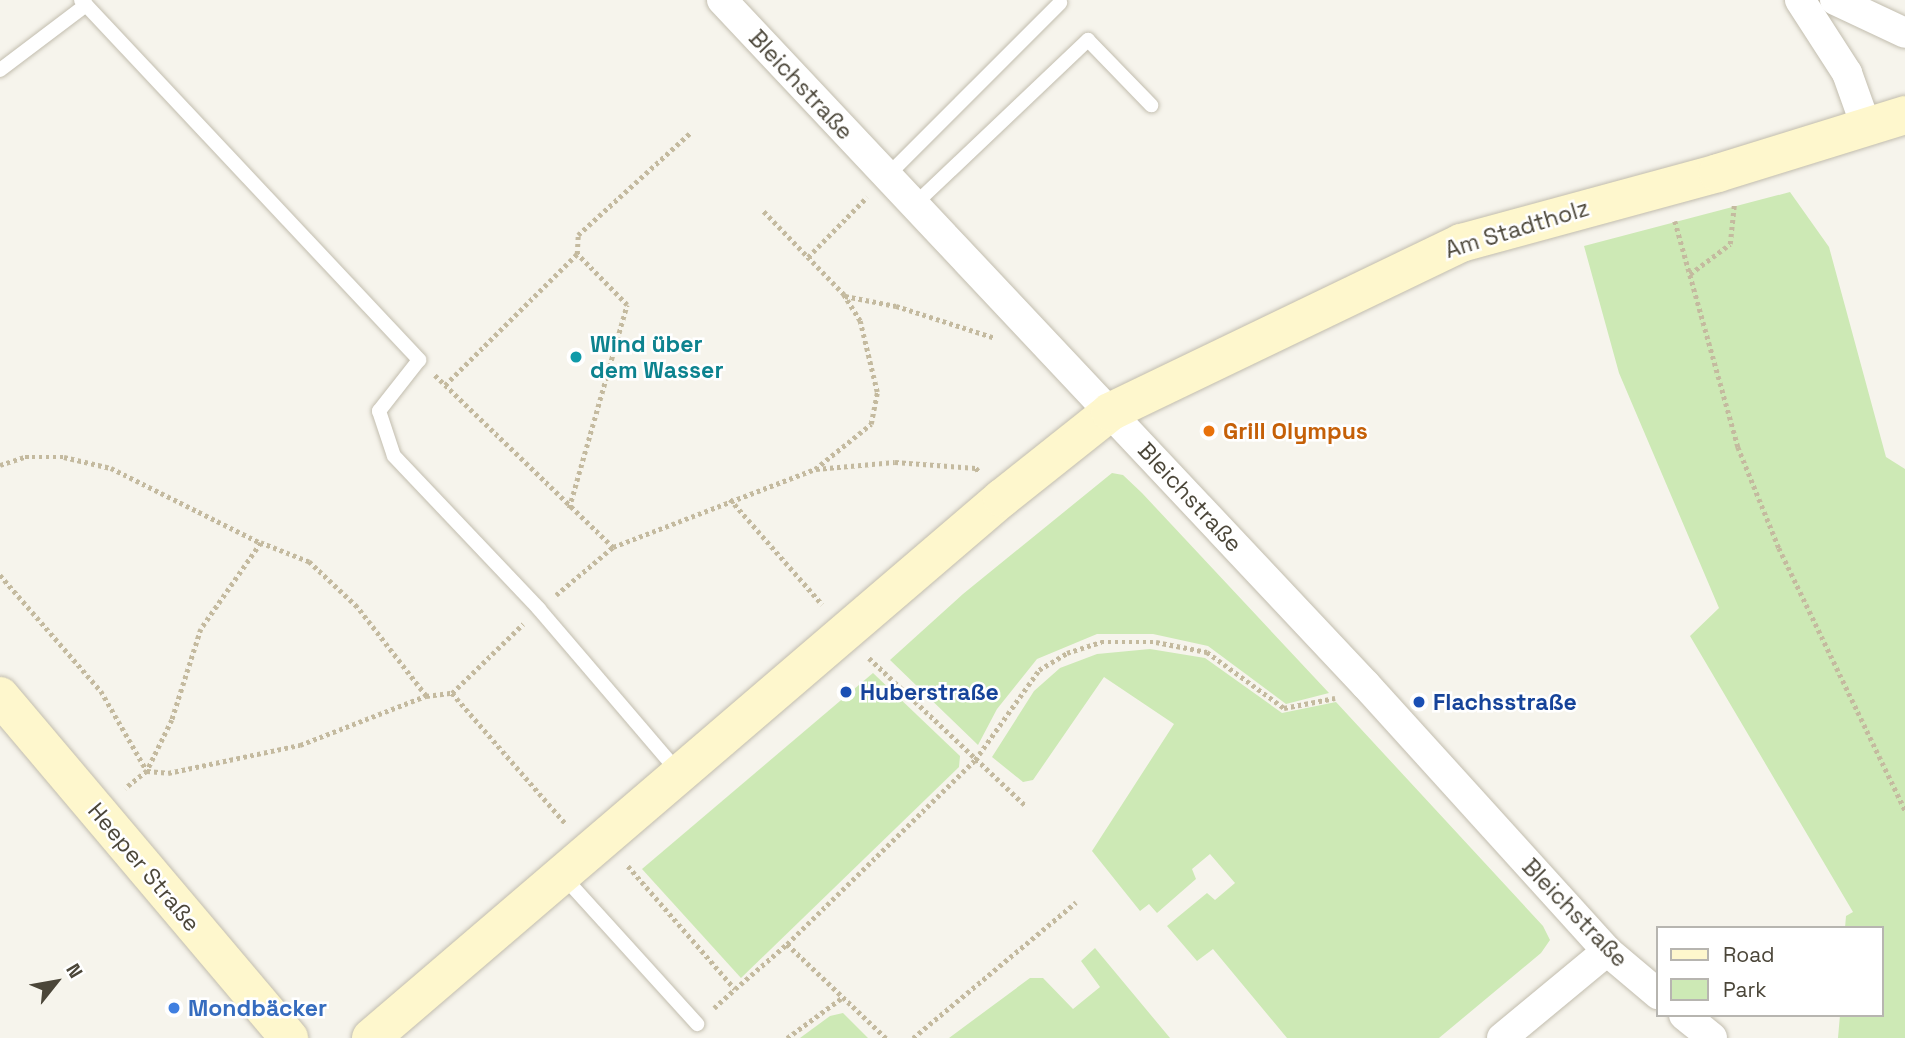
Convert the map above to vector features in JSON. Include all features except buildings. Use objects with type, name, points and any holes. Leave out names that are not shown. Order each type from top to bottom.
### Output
[{"type":"main road","name":"Am Stadtholz","points":[[1110,412],[1452,246],[1724,171],[1905,115]]},
{"type":"main road","points":[[371,1038],[1002,498],[1110,412]]},
{"type":"main road","name":"Heeper Straße","points":[[0,696],[289,1038]]},
{"type":"street","name":"Bleichstraße","points":[[722,0],[1366,685],[1607,951],[1657,993]]},
{"type":"street","points":[[1800,0],[1847,73],[1866,126]]},
{"type":"street","points":[[1835,0],[1905,33]]},
{"type":"street","points":[[1502,1038],[1607,951]]},
{"type":"street","points":[[1686,1017],[1712,1038]]},
{"type":"lane","points":[[0,70],[83,3],[419,360],[379,411],[394,456],[539,608],[680,774]]},
{"type":"lane","points":[[887,176],[1060,3]]},
{"type":"lane","points":[[914,205],[1088,40],[1150,105]]},
{"type":"lane","points":[[585,855],[696,1024]]},
{"type":"path","points":[[445,385],[577,254],[578,235],[691,132]]},
{"type":"path","points":[[1689,274],[1730,244],[1735,209],[1724,171]]},
{"type":"path","points":[[808,257],[887,176]]},
{"type":"path","points":[[1666,187],[1738,447],[1779,548],[1905,810]]},
{"type":"path","points":[[762,211],[845,295],[860,321],[877,392],[871,424],[815,469]]},
{"type":"path","points":[[569,508],[627,305],[577,254]]},
{"type":"path","points":[[845,295],[897,306],[1021,346],[1036,333]]},
{"type":"path","points":[[419,360],[569,508],[613,547],[815,469],[895,461],[976,468],[1002,498]]},
{"type":"path","points":[[0,465],[24,457],[64,457],[111,468],[261,543],[309,562],[357,607],[426,696],[300,746],[168,773],[146,771]]},
{"type":"path","points":[[98,812],[146,771],[173,720],[201,629],[261,543]]},
{"type":"path","points":[[0,575],[101,691],[146,771]]},
{"type":"path","points":[[452,693],[585,855],[734,989],[787,944],[975,760],[1039,670],[1067,653],[1101,642],[1156,642],[1207,652],[1284,708],[1328,700],[1366,685]]},
{"type":"path","points":[[912,1038],[1076,902]]},
{"type":"path","points":[[787,944],[886,1038]]},
{"type":"path","points":[[787,1038],[843,997]]},
{"type":"green space","points":[[1790,192],[1829,247],[1886,457],[1905,469],[1905,1038],[1838,1038],[1840,1017],[1884,1017],[1884,926],[1845,926],[1846,916],[1853,912],[1690,636],[1719,608],[1619,373],[1584,246]]},
{"type":"green space","points":[[1112,473],[1123,475],[1142,493],[1329,693],[1286,704],[1208,646],[1153,634],[1097,634],[1037,659],[997,709],[978,745],[890,660],[963,594]]},
{"type":"green space","points":[[1150,649],[1205,658],[1282,713],[1336,702],[1543,926],[1550,940],[1541,953],[1439,1038],[1287,1038],[1213,949],[1197,961],[1167,926],[1207,893],[1215,900],[1235,883],[1210,854],[1192,869],[1196,879],[1157,913],[1149,904],[1140,911],[1092,851],[1174,724],[1104,677],[1033,780],[1023,782],[992,757],[1034,691],[1060,668],[1097,654]]},
{"type":"green space","points":[[873,673],[960,756],[959,767],[741,978],[642,869]]},
{"type":"green space","points":[[1095,948],[1170,1038],[949,1038],[1030,978],[1043,978],[1073,1009],[1100,987],[1081,961]]},
{"type":"green space","points":[[843,1013],[868,1038],[800,1038],[830,1016]]},
{"type":"place","name":"Wind über dem Wasser","points":[[576,357]]},
{"type":"place","name":"Grill Olympus","points":[[1209,431]]},
{"type":"place","name":"Huberstraße","points":[[846,692]]},
{"type":"place","name":"Flachsstraße","points":[[1419,702]]},
{"type":"place","name":"Mondbäcker","points":[[174,1008]]}]
